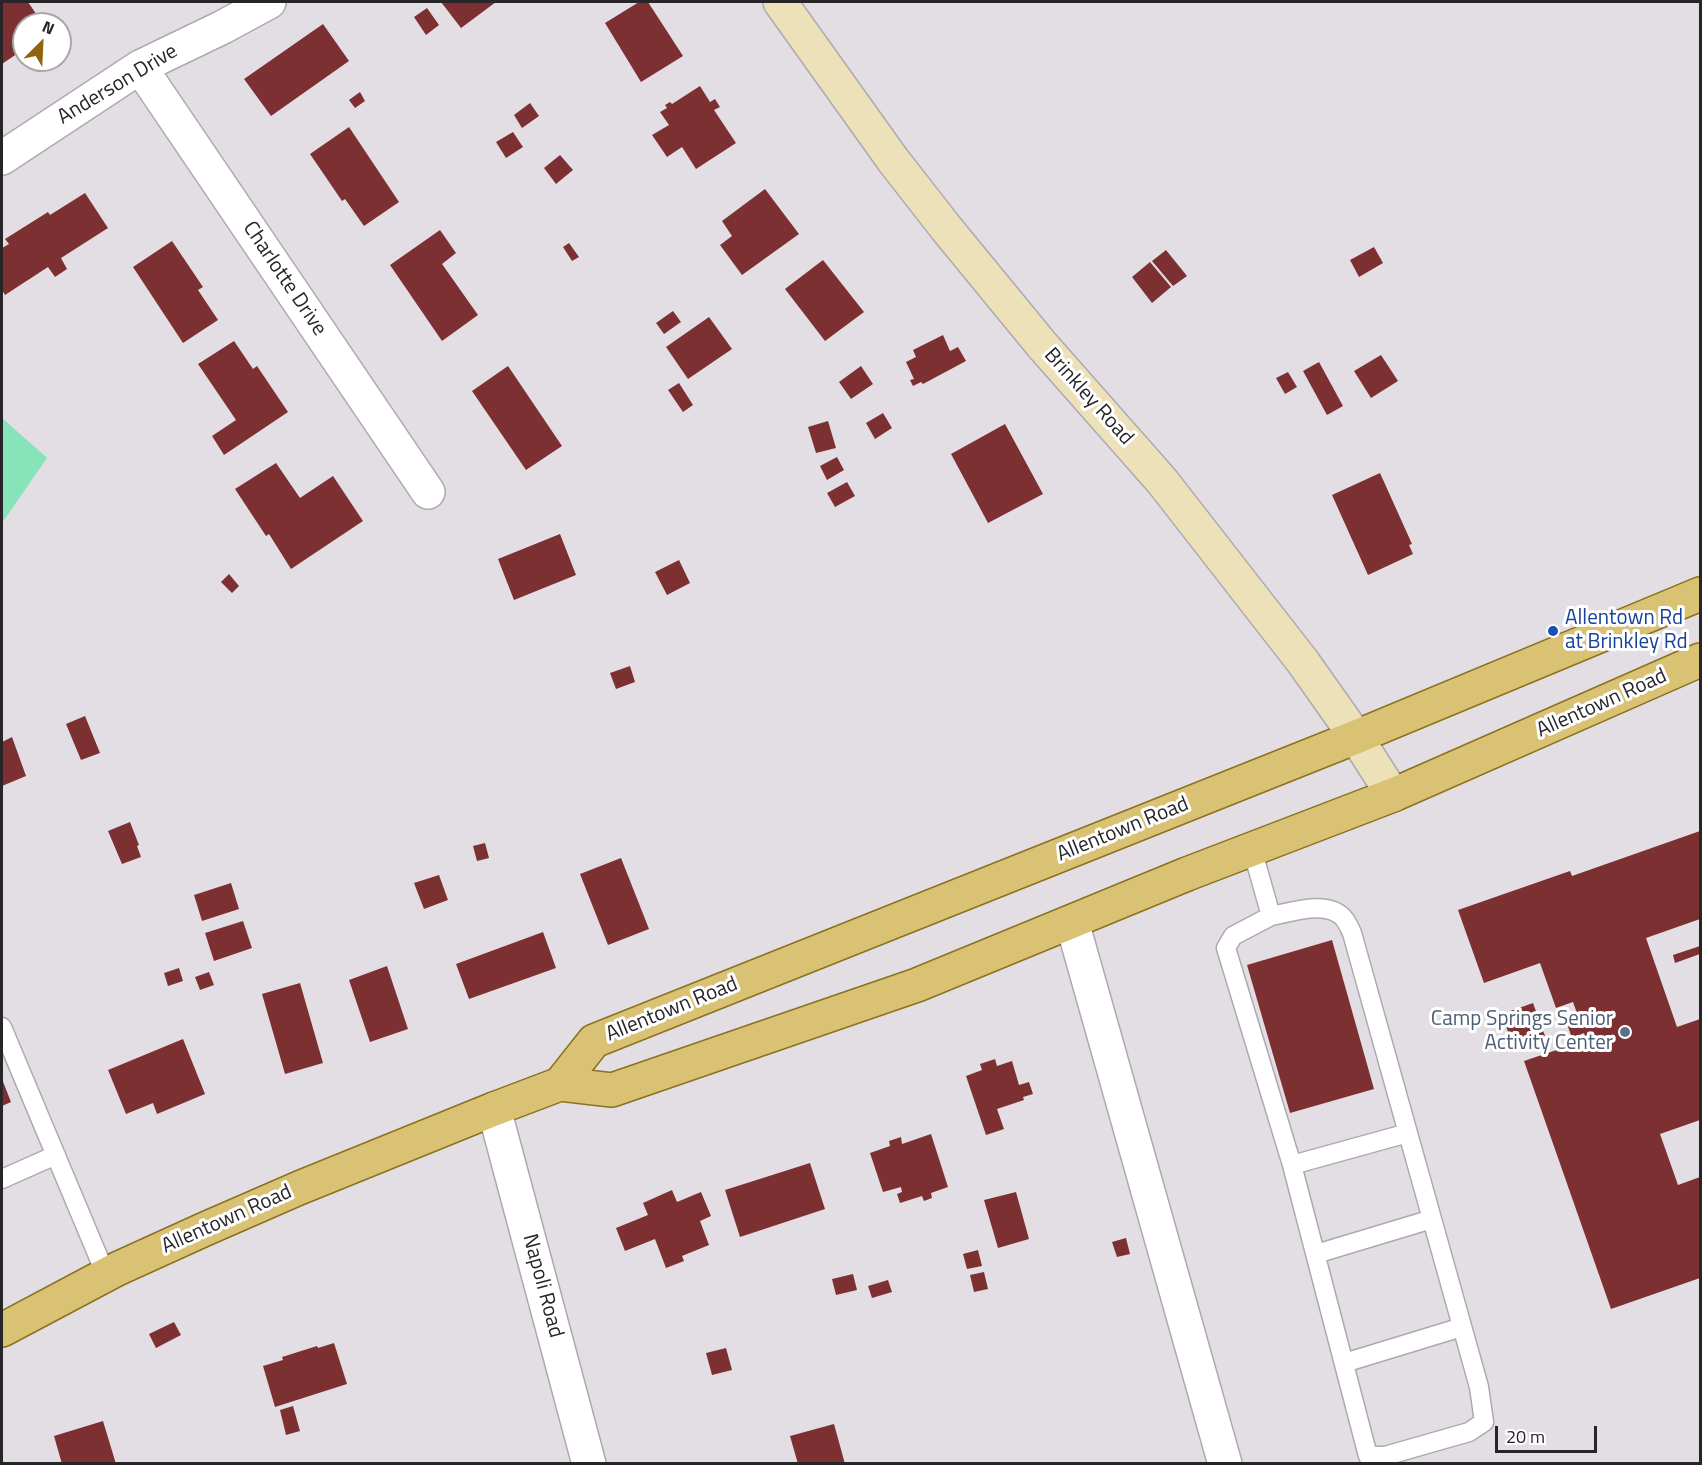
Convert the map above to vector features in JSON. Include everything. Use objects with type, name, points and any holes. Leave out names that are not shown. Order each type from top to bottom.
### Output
[{"type":"main road","name":"Brinkley Road","points":[[780,2],[893,160],[946,228],[1042,345],[1162,481],[1303,662],[1356,737],[1393,795]]},
{"type":"main road","name":"Allentown Road","points":[[560,1084],[594,1041],[1356,737],[1701,594]]},
{"type":"main road","name":"Allentown Road","points":[[2,1330],[106,1275],[205,1228],[494,1109],[560,1084],[612,1090],[917,986],[1187,874],[1393,795],[1701,660]]},
{"type":"street","name":"Anderson Drive","points":[[2,158],[140,67],[269,2]]},
{"type":"street","name":"Charlotte Drive","points":[[140,67],[428,492]]},
{"type":"street","points":[[1072,922],[1224,1464]]},
{"type":"street","name":"Napoli Road","points":[[494,1109],[589,1464]]},
{"type":"lane","points":[[1252,849],[1271,916]]},
{"type":"lane","points":[[1327,908],[1344,918],[1352,933],[1479,1387],[1484,1422],[1469,1432],[1385,1456],[1368,1456],[1292,1165],[1226,948],[1233,936],[1271,916],[1327,908]]},
{"type":"lane","points":[[2,1027],[106,1275]]},
{"type":"lane","points":[[1292,1165],[1408,1133]]},
{"type":"lane","points":[[2,1179],[56,1155]]},
{"type":"lane","points":[[1316,1254],[1432,1219]]},
{"type":"lane","points":[[1344,1363],[1462,1327]]},
{"type":"green space","points":[[2,418],[47,458],[2,523]]},
{"type":"building","points":[[2,2],[28,2],[35,12],[12,12],[12,57],[2,64]]},
{"type":"building","points":[[441,2],[496,2],[461,28]]},
{"type":"building","points":[[639,2],[648,2],[683,56],[641,82],[605,23]]},
{"type":"building","points":[[427,8],[439,25],[426,35],[414,17]]},
{"type":"building","points":[[323,24],[349,61],[271,116],[244,79]]},
{"type":"building","points":[[700,86],[710,102],[715,99],[720,107],[714,110],[736,143],[696,169],[682,147],[667,157],[652,135],[669,125],[660,112],[667,108],[665,105],[670,102],[672,104]]},
{"type":"building","points":[[360,92],[365,101],[355,108],[349,100]]},
{"type":"building","points":[[530,103],[539,116],[522,128],[514,115]]},
{"type":"building","points":[[349,127],[399,202],[364,226],[345,199],[342,201],[310,154]]},
{"type":"building","points":[[513,132],[523,147],[506,158],[496,142]]},
{"type":"building","points":[[560,155],[573,170],[556,184],[544,168]]},
{"type":"building","points":[[765,189],[799,234],[742,275],[720,245],[732,236],[722,221]]},
{"type":"building","points":[[85,193],[108,228],[61,258],[67,269],[55,277],[48,267],[5,295],[2,290],[2,248],[9,244],[5,239],[48,212],[50,215]]},
{"type":"building","points":[[440,230],[456,253],[442,264],[478,315],[442,341],[390,265]]},
{"type":"building","points":[[172,241],[203,287],[198,290],[218,320],[183,343],[133,267]]},
{"type":"building","points":[[569,243],[579,257],[572,261],[563,247]]},
{"type":"building","points":[[1374,247],[1383,263],[1359,277],[1350,260]]},
{"type":"building","points":[[1166,250],[1187,276],[1173,286],[1152,261]]},
{"type":"building","points":[[823,260],[864,312],[825,341],[785,289]]},
{"type":"building","points":[[1150,262],[1171,287],[1152,303],[1132,277]]},
{"type":"building","points":[[673,311],[681,322],[664,334],[656,323]]},
{"type":"building","points":[[709,317],[732,349],[688,379],[666,347]]},
{"type":"building","points":[[943,335],[950,351],[958,347],[966,361],[923,384],[921,382],[913,386],[910,380],[914,379],[906,362],[916,357],[913,350]]},
{"type":"building","points":[[234,341],[253,369],[257,366],[288,412],[224,455],[212,436],[236,420],[198,364]]},
{"type":"building","points":[[1381,355],[1398,381],[1371,398],[1354,371]]},
{"type":"building","points":[[1319,362],[1343,406],[1327,415],[1303,371]]},
{"type":"building","points":[[508,366],[562,446],[526,470],[472,391]]},
{"type":"building","points":[[861,366],[873,384],[851,399],[839,382]]},
{"type":"building","points":[[1288,372],[1297,387],[1285,394],[1276,378]]},
{"type":"building","points":[[679,383],[693,405],[683,412],[668,390]]},
{"type":"building","points":[[883,413],[892,428],[875,439],[866,423]]},
{"type":"building","points":[[828,421],[836,448],[816,453],[808,427]]},
{"type":"building","points":[[1005,424],[1043,494],[988,523],[951,454]]},
{"type":"building","points":[[837,457],[844,470],[827,480],[820,466]]},
{"type":"building","points":[[276,463],[300,498],[333,476],[363,521],[291,569],[269,534],[266,536],[235,489]]},
{"type":"building","points":[[1380,473],[1412,544],[1409,545],[1413,554],[1368,575],[1332,495]]},
{"type":"building","points":[[847,482],[855,496],[835,507],[827,493]]},
{"type":"building","points":[[560,534],[576,575],[514,600],[498,559]]},
{"type":"building","points":[[679,560],[690,583],[667,595],[655,572]]},
{"type":"building","points":[[229,574],[239,586],[232,593],[221,582]]},
{"type":"building","points":[[630,666],[635,682],[616,689],[610,673]]},
{"type":"building","points":[[85,716],[100,753],[81,760],[66,724]]},
{"type":"building","points":[[12,737],[26,776],[2,786],[2,742]]},
{"type":"building","points":[[130,822],[141,857],[122,864],[108,831]]},
{"type":"building","points":[[1700,831],[1700,919],[1646,938],[1677,1027],[1700,1019],[1700,1120],[1660,1134],[1678,1185],[1700,1177],[1700,1278],[1611,1309],[1524,1061],[1586,1040],[1584,1033],[1572,1038],[1566,1021],[1578,1016],[1573,1002],[1556,1008],[1540,963],[1484,983],[1458,910],[1570,871],[1572,876]]},
{"type":"building","points":[[485,843],[489,858],[477,861],[473,846]]},
{"type":"building","points":[[621,858],[649,929],[608,945],[580,874]]},
{"type":"building","points":[[439,875],[448,900],[424,909],[414,883]]},
{"type":"building","points":[[231,883],[239,909],[202,921],[194,895]]},
{"type":"building","points":[[243,921],[252,948],[214,961],[205,933]]},
{"type":"building","points":[[543,932],[556,968],[469,999],[456,964]]},
{"type":"building","points":[[1332,940],[1374,1089],[1290,1113],[1247,965]]},
{"type":"building","points":[[1700,946],[1700,954],[1675,963],[1673,955]]},
{"type":"building","points":[[387,966],[408,1029],[370,1042],[349,980]]},
{"type":"building","points":[[179,968],[183,981],[168,986],[164,973]]},
{"type":"building","points":[[209,972],[214,985],[200,990],[195,977]]},
{"type":"building","points":[[300,983],[323,1063],[285,1074],[262,994]]},
{"type":"building","points":[[1533,1003],[1545,1036],[1513,1047],[1502,1014]]},
{"type":"building","points":[[183,1039],[205,1094],[157,1114],[153,1103],[126,1114],[108,1070]]},
{"type":"building","points":[[995,1059],[997,1066],[1012,1061],[1019,1085],[1029,1082],[1033,1094],[1023,1097],[1024,1100],[997,1109],[1004,1129],[986,1135],[966,1076],[982,1070],[980,1064]]},
{"type":"building","points":[[2,1079],[11,1102],[2,1106]]},
{"type":"building","points":[[931,1134],[948,1187],[931,1193],[932,1198],[924,1201],[922,1196],[900,1203],[897,1194],[902,1192],[901,1187],[883,1192],[870,1153],[890,1146],[889,1141],[901,1137],[902,1144]]},
{"type":"building","points":[[810,1163],[825,1209],[740,1237],[725,1190]]},
{"type":"building","points":[[672,1190],[677,1202],[701,1192],[711,1216],[700,1221],[709,1245],[682,1256],[684,1261],[666,1268],[655,1239],[625,1251],[616,1228],[648,1215],[643,1203]]},
{"type":"building","points":[[1016,1192],[1029,1239],[998,1248],[984,1200]]},
{"type":"building","points":[[1126,1238],[1130,1254],[1117,1257],[1112,1242]]},
{"type":"building","points":[[978,1250],[982,1266],[967,1269],[963,1254]]},
{"type":"building","points":[[984,1272],[988,1289],[974,1292],[970,1275]]},
{"type":"building","points":[[853,1274],[857,1290],[836,1295],[832,1279]]},
{"type":"building","points":[[888,1280],[892,1292],[872,1298],[868,1286]]},
{"type":"building","points":[[174,1322],[181,1335],[156,1348],[149,1334]]},
{"type":"building","points":[[334,1343],[347,1384],[275,1407],[263,1366],[283,1360],[282,1357]]},
{"type":"building","points":[[726,1348],[732,1370],[712,1375],[706,1353]]},
{"type":"building","points":[[293,1406],[300,1431],[286,1435],[280,1410]]},
{"type":"building","points":[[103,1421],[116,1464],[62,1464],[54,1436]]},
{"type":"building","points":[[834,1424],[845,1464],[798,1464],[790,1436]]},
{"type":"place","name":"Allentown Rd at Brinkley Rd","points":[[1553,631]]},
{"type":"place","name":"Camp Springs Senior Activity Center","points":[[1625,1032]]}]
